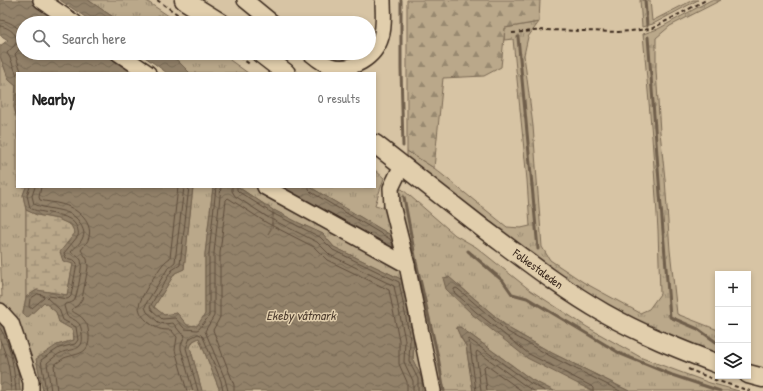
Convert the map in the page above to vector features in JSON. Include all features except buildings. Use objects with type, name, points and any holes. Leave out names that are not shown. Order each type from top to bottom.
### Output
[{"type":"main road","points":[[184,0],[210,16]]},
{"type":"main road","points":[[195,0],[213,16]]},
{"type":"main road","points":[[257,60],[284,72]]},
{"type":"main road","name":"Folkestaleden","points":[[376,145],[538,270],[568,291],[634,329],[669,345],[715,363]]},
{"type":"main road","points":[[751,375],[763,378]]},
{"type":"lane","points":[[41,0],[64,16]]},
{"type":"lane","points":[[245,0],[264,16]]},
{"type":"lane","points":[[376,46],[381,37],[383,25],[383,0]]},
{"type":"lane","points":[[128,60],[146,72]]},
{"type":"lane","points":[[319,60],[331,66],[339,67],[352,65],[365,60]]},
{"type":"lane","points":[[402,165],[391,188],[392,205],[407,265],[433,391]]},
{"type":"lane","points":[[267,188],[407,265]]},
{"type":"lane","points":[[0,311],[11,323],[31,382],[31,391]]},
{"type":"path","points":[[157,0],[180,16]]},
{"type":"path","points":[[512,33],[545,30],[619,32],[651,30],[706,0]]},
{"type":"green space","points":[[88,0],[145,0],[169,16],[112,16]]},
{"type":"green space","points":[[407,0],[540,0],[539,22],[505,28],[501,67],[484,76],[443,78],[434,168],[407,151]]},
{"type":"green space","points":[[640,0],[650,0],[652,21],[693,0],[698,0],[653,24],[642,27]]},
{"type":"green space","points":[[711,0],[721,0],[670,26],[656,38],[656,70],[660,132],[677,314],[715,329],[715,355],[665,335],[598,300],[549,268],[477,211],[447,190],[407,157],[407,151],[434,168],[507,227],[521,228],[530,226],[513,39],[504,40],[505,28],[539,22],[528,37],[524,55],[533,126],[542,247],[550,260],[583,282],[640,313],[649,309],[660,294],[658,230],[652,137],[643,34],[658,29]]},
{"type":"green space","points":[[0,56],[9,80],[16,86],[14,107],[16,115],[16,188],[26,188],[23,195],[26,210],[26,297],[23,313],[27,318],[44,302],[56,312],[59,322],[73,329],[74,340],[57,345],[42,386],[43,391],[20,391],[14,352],[7,332],[0,322],[0,296],[2,297],[0,249]]},
{"type":"green space","points":[[176,60],[230,60],[247,72],[189,72]]},
{"type":"green space","points":[[376,171],[384,178],[375,205],[386,208],[398,190],[402,189],[455,235],[476,247],[530,290],[587,327],[642,358],[710,383],[739,391],[629,391],[552,353],[510,329],[460,286],[443,278],[576,382],[592,391],[554,391],[532,380],[460,327],[460,337],[466,346],[473,391],[422,391],[422,379],[413,361],[414,339],[403,280],[334,247],[323,234],[273,210],[240,188],[276,188],[394,237],[312,188],[376,188]]},
{"type":"green space","points":[[193,188],[213,188],[205,254],[205,315],[197,326],[187,325],[177,313],[164,315],[154,307],[175,273],[184,269]]},
{"type":"green space","points":[[26,210],[37,215],[58,219],[71,225],[75,233],[73,264],[67,295],[37,290],[26,297]]},
{"type":"green space","points":[[199,338],[220,391],[202,391],[190,347],[193,341]]},
{"type":"water","points":[[0,0],[31,0],[56,16],[16,16],[16,60],[118,60],[133,72],[16,72],[16,86],[9,80],[0,56],[0,46],[8,40],[0,35]]},
{"type":"water","points":[[60,0],[88,0],[112,16],[84,16]]},
{"type":"water","points":[[149,60],[176,60],[189,72],[166,72]]},
{"type":"water","points":[[16,86],[16,115],[14,107]]},
{"type":"water","name":"Ekeby våtmark","points":[[26,188],[193,188],[184,269],[175,273],[154,307],[164,315],[177,313],[187,325],[197,326],[205,314],[205,254],[213,188],[240,188],[273,210],[271,228],[268,234],[272,228],[274,210],[323,234],[334,247],[403,280],[414,339],[413,360],[422,379],[422,391],[220,391],[199,338],[193,341],[190,347],[202,391],[43,391],[36,359],[57,345],[74,340],[73,330],[59,322],[56,312],[44,302],[27,318],[23,313],[26,297],[37,290],[67,295],[73,264],[63,261],[60,252],[75,233],[71,225],[58,219],[37,215],[26,210],[23,195]]},
{"type":"water","points":[[276,188],[312,188],[394,237],[398,246],[395,252]]},
{"type":"water","points":[[449,277],[510,329],[552,353],[629,391],[592,391],[527,358],[473,315],[446,289],[443,278]]},
{"type":"water","points":[[0,322],[7,332],[14,352],[20,391],[0,391]]},
{"type":"water","points":[[456,327],[460,327],[532,380],[554,391],[473,391],[466,346]]},
{"type":"waterway","points":[[401,0],[403,146]]},
{"type":"waterway","points":[[645,0],[647,26]]},
{"type":"waterway","points":[[518,37],[538,249]]},
{"type":"waterway","points":[[648,37],[670,317],[698,329],[715,341]]},
{"type":"waterway","points":[[404,197],[416,262],[438,357],[444,391]]},
{"type":"waterway","points":[[468,251],[503,281],[512,294],[527,298],[621,354],[672,375],[720,391]]}]
